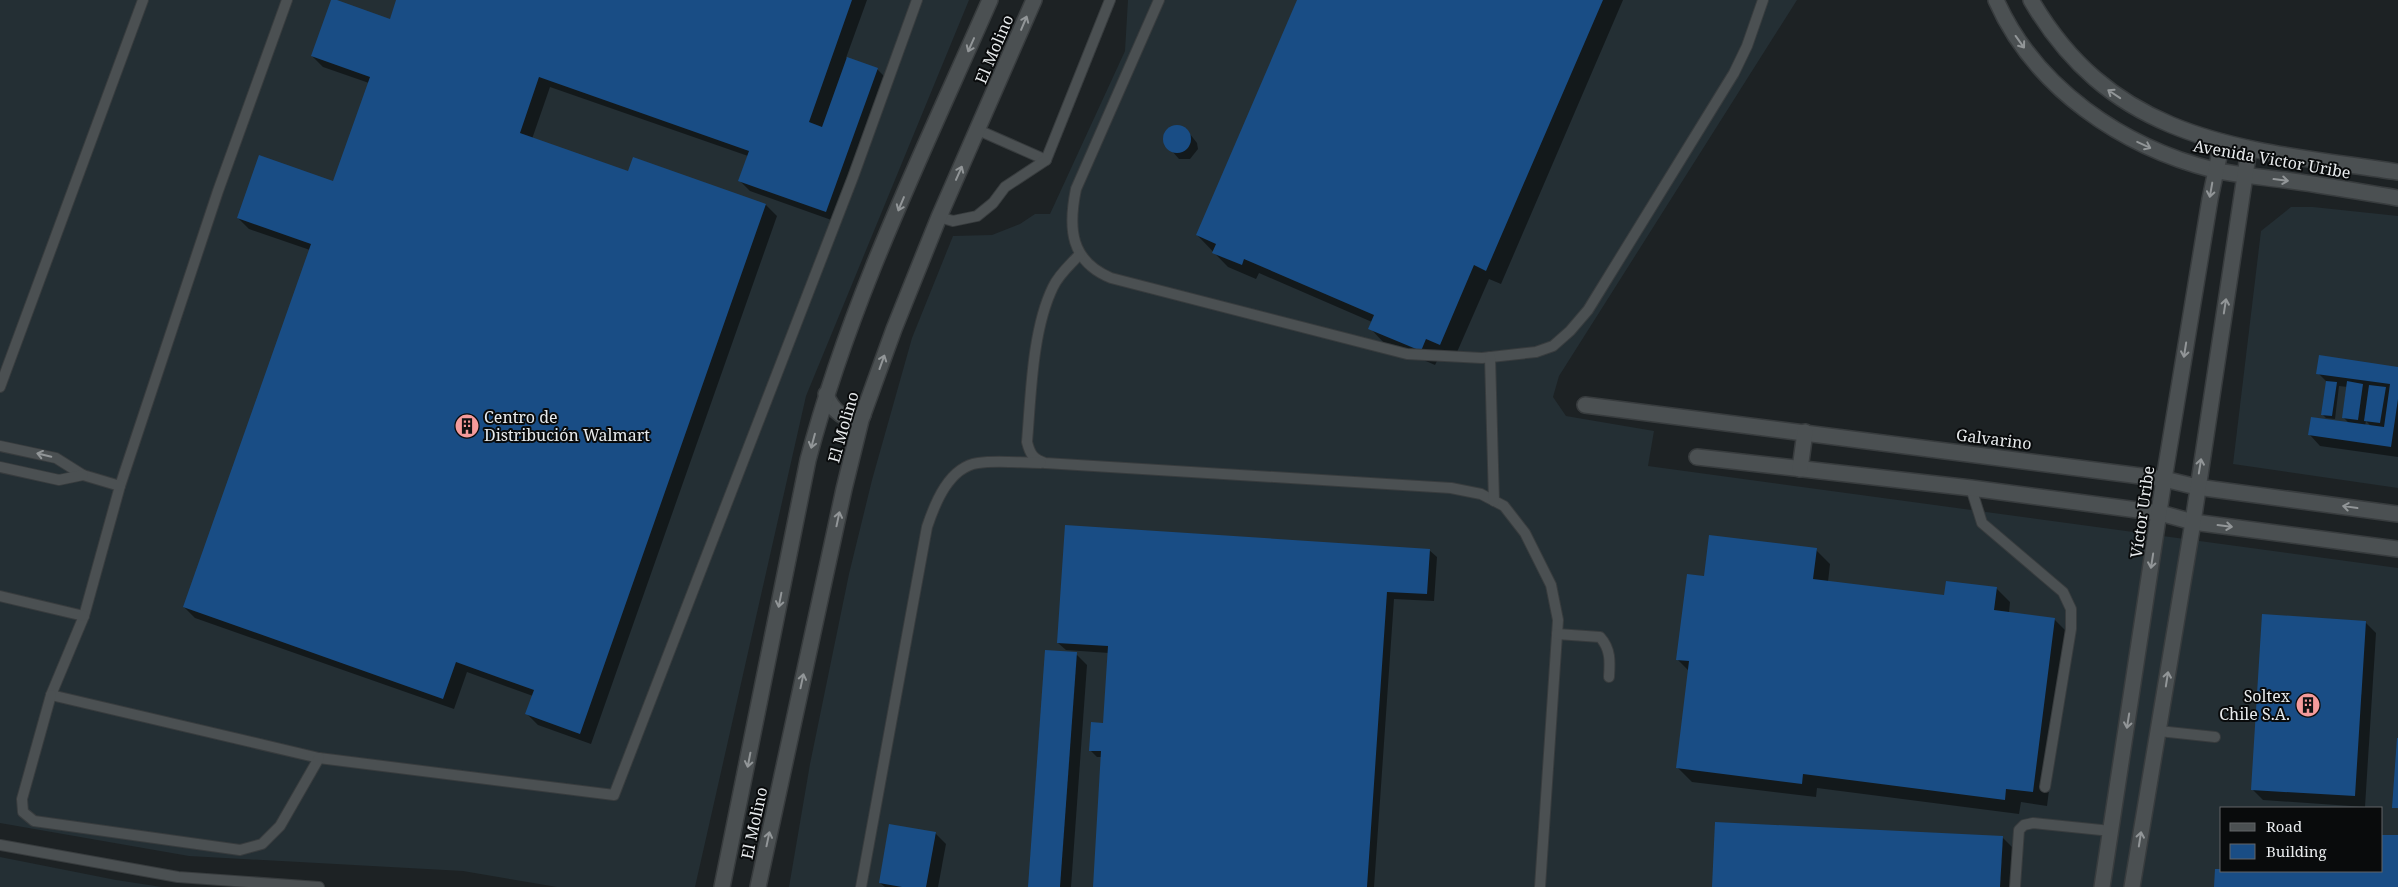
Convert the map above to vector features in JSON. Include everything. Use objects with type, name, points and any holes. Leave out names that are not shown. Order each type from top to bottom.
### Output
[{"type":"street","name":"El Molino","points":[[722,887],[808,460],[826,394],[874,266],[990,0]]},
{"type":"street","name":"El Molino","points":[[758,887],[844,490],[863,415],[894,329],[940,217],[1034,0]]},
{"type":"street","name":"Avenida Victor Uribe","points":[[1996,0],[2012,31],[2042,71],[2082,108],[2133,140],[2179,160],[2215,170],[2398,198]]},
{"type":"street","name":"Avenida Victor Uribe","points":[[2032,0],[2068,54],[2088,75],[2133,106],[2163,122],[2186,132],[2249,149],[2398,172]]},
{"type":"street","name":"Víctor Uribe","points":[[2102,887],[2164,479],[2215,170],[2222,142]]},
{"type":"street","points":[[2132,887],[2194,522],[2197,487],[2249,149]]},
{"type":"street","points":[[826,394],[832,407],[843,416],[857,418],[863,415]]},
{"type":"street","name":"Galvarino","points":[[1585,405],[2164,479],[2197,487],[2398,514]]},
{"type":"street","points":[[1800,469],[1805,432]]},
{"type":"street","points":[[1697,457],[1971,488],[2160,513],[2194,522],[2398,548]]},
{"type":"lane","points":[[0,387],[143,0]]},
{"type":"lane","points":[[287,0],[218,191],[120,486],[84,616],[51,695],[22,799],[23,812],[34,821],[240,850],[262,844],[280,826],[319,758]]},
{"type":"lane","points":[[51,695],[319,758],[614,795],[853,177],[917,0]]},
{"type":"lane","points":[[940,217],[952,221],[977,216],[993,203],[1006,187],[1046,160],[1111,0]]},
{"type":"lane","points":[[1159,0],[1076,189],[1071,211],[1071,227],[1080,254],[1098,272],[1111,278],[1407,354],[1490,357],[1536,352],[1554,346],[1570,332],[1588,310],[1734,73],[1747,46],[1763,0]]},
{"type":"lane","points":[[978,130],[1046,160]]},
{"type":"lane","points":[[1044,463],[1036,460],[1030,453],[1027,442],[1034,361],[1045,309],[1054,286],[1080,254]]},
{"type":"lane","points":[[1490,357],[1494,500]]},
{"type":"lane","points":[[0,446],[56,458],[83,475],[120,486]]},
{"type":"lane","points":[[861,887],[927,527],[937,498],[959,472],[977,463],[1044,463],[1451,488],[1481,494],[1504,506],[1525,533],[1551,585],[1558,620],[1540,887]]},
{"type":"lane","points":[[0,467],[59,480],[83,475]]},
{"type":"lane","points":[[1971,488],[1982,523],[2063,592],[2071,609],[2071,629],[2045,787]]},
{"type":"lane","points":[[0,596],[84,616]]},
{"type":"lane","points":[[1557,634],[1600,637],[1607,644],[1610,661],[1609,677]]},
{"type":"lane","points":[[2158,731],[2215,737]]},
{"type":"lane","points":[[2015,887],[2019,830],[2024,824],[2033,822],[2111,831]]},
{"type":"lane","points":[[0,845],[178,877],[319,887]]},
{"type":"shaded area","points":[[0,0],[969,0],[806,396],[695,887],[557,887],[463,871],[189,856],[0,823]]},
{"type":"shaded area","points":[[1128,0],[1797,0],[1559,376],[1553,397],[1566,416],[1654,431],[1648,466],[2398,568],[2398,887],[789,887],[810,764],[849,574],[872,480],[912,338],[953,236],[992,235],[1020,224],[1035,214],[1050,214],[1125,51]]},
{"type":"shaded area","points":[[2291,207],[2313,207],[2398,216],[2398,488],[2233,464],[2261,231]]},
{"type":"shaded area","points":[[0,857],[116,880],[162,887],[0,887]]},
{"type":"building","name":"Centro de Distribución Walmart","points":[[331,0],[337,0],[390,19],[396,0],[852,0],[809,122],[822,127],[847,57],[878,68],[826,212],[738,181],[749,151],[539,77],[520,133],[628,171],[633,157],[766,204],[580,734],[525,714],[534,690],[456,662],[443,699],[183,607],[311,244],[237,218],[259,155],[333,181],[370,77],[311,56]]},
{"type":"building","points":[[1297,0],[1603,0],[1486,271],[1474,265],[1440,345],[1426,339],[1421,351],[1368,329],[1374,315],[1244,259],[1242,265],[1212,253],[1216,244],[1196,235]]},
{"type":"building","points":[[1177,125],[1187,129],[1191,139],[1187,149],[1177,153],[1167,149],[1163,139],[1167,129]]},
{"type":"building","points":[[2319,355],[2398,367],[2398,399],[2391,447],[2308,435],[2311,417],[2384,427],[2390,384],[2316,374]]},
{"type":"building","points":[[2326,381],[2337,382],[2332,416],[2321,415]]},
{"type":"building","points":[[2347,381],[2363,384],[2358,420],[2342,418]]},
{"type":"building","points":[[2369,385],[2386,387],[2380,423],[2364,421]]},
{"type":"building","points":[[1065,525],[1430,549],[1427,594],[1387,592],[1367,887],[1093,887],[1101,751],[1089,751],[1091,722],[1103,723],[1108,646],[1057,643]]},
{"type":"building","points":[[1709,535],[1817,548],[1813,579],[1944,595],[1946,581],[1997,587],[1994,610],[2055,618],[2033,792],[2006,789],[2005,800],[1803,774],[1802,784],[1676,768],[1689,661],[1676,660],[1687,574],[1704,576]]},
{"type":"building","name":"Soltex Chile S.A.","points":[[2262,614],[2366,621],[2355,796],[2251,790]]},
{"type":"building","points":[[1045,650],[1077,652],[1060,887],[1028,887]]},
{"type":"building","points":[[2397,738],[2398,808],[2392,808]]},
{"type":"building","points":[[1715,822],[2003,836],[2000,887],[1712,887]]},
{"type":"building","points":[[889,824],[936,832],[926,887],[902,887],[879,883]]},
{"type":"building","points":[[2383,835],[2398,835],[2398,887],[2214,887],[2215,869],[2220,869],[2220,872],[2383,872]]},
{"type":"place","name":"Centro de Distribución Walmart","points":[[467,426]]},
{"type":"place","name":"Soltex Chile S.A.","points":[[2308,705]]}]
